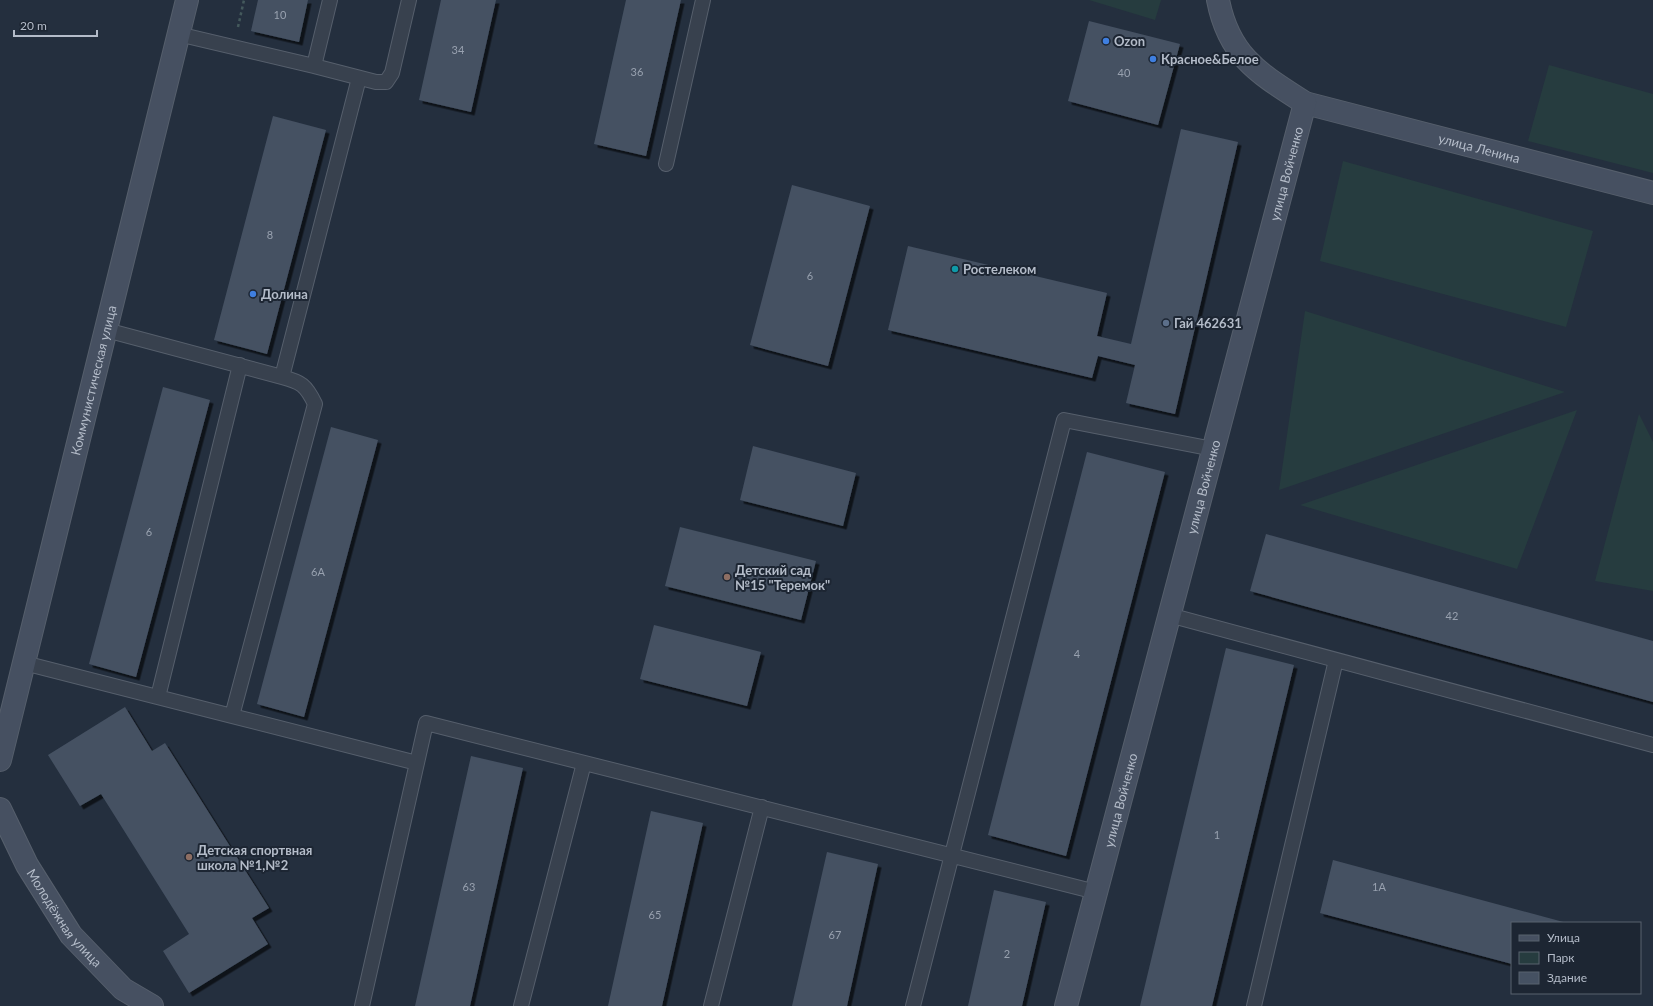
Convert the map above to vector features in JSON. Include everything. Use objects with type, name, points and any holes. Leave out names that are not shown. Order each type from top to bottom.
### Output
[{"type":"main road","name":"Коммунистическая улица","points":[[0,760],[186,0]]},
{"type":"main road","points":[[1218,0],[1221,17],[1237,50],[1260,74],[1305,103]]},
{"type":"main road","name":"улица Ленина","points":[[1305,103],[1653,192]]},
{"type":"main road","name":"улица Войченко","points":[[1066,1006],[1305,103]]},
{"type":"main road","name":"Молодёжная улица","points":[[0,809],[27,865],[71,935],[123,989],[152,1006]]},
{"type":"lane","points":[[314,66],[330,0]]},
{"type":"lane","points":[[178,34],[376,82],[386,82],[392,73],[409,0]]},
{"type":"lane","points":[[666,164],[704,0]]},
{"type":"lane","points":[[282,377],[359,78]]},
{"type":"lane","points":[[106,330],[300,382],[310,394],[315,404],[232,716]]},
{"type":"lane","points":[[158,697],[240,365]]},
{"type":"lane","points":[[913,1006],[1064,420],[1213,450]]},
{"type":"lane","points":[[1169,615],[1653,745]]},
{"type":"lane","points":[[1254,1006],[1336,660]]},
{"type":"lane","points":[[24,663],[417,763]]},
{"type":"lane","points":[[362,1006],[426,723],[1096,892]]},
{"type":"lane","points":[[521,1006],[584,763]]},
{"type":"lane","points":[[711,1006],[762,807]]},
{"type":"path","points":[[233,48],[244,0]]},
{"type":"green space","points":[[1089,0],[1161,0],[1155,20]]},
{"type":"green space","points":[[1549,65],[1653,94],[1653,173],[1528,141]]},
{"type":"green space","points":[[1343,161],[1593,231],[1566,327],[1320,261]]},
{"type":"green space","points":[[1305,311],[1565,392],[1279,490]]},
{"type":"green space","points":[[1577,410],[1517,569],[1300,505]]},
{"type":"green space","points":[[1639,414],[1653,442],[1653,591],[1595,581]]},
{"type":"building","points":[[258,0],[308,0],[299,42],[251,31]]},
{"type":"building","points":[[441,0],[496,0],[471,112],[419,100]]},
{"type":"building","points":[[626,0],[681,0],[646,156],[594,144]]},
{"type":"building","points":[[1089,21],[1180,44],[1158,125],[1068,101]]},
{"type":"building","points":[[273,116],[326,130],[267,354],[214,340]]},
{"type":"building","name":"Ростелеком","points":[[1181,129],[1238,142],[1175,414],[1126,403],[1135,365],[1098,356],[1092,378],[888,330],[908,246],[1107,293],[1097,336],[1131,344]]},
{"type":"building","points":[[792,185],[870,206],[828,366],[750,345]]},
{"type":"building","points":[[163,387],[210,400],[136,677],[89,664]]},
{"type":"building","points":[[331,427],[378,440],[304,717],[257,704]]},
{"type":"building","points":[[753,446],[856,473],[843,526],[740,500]]},
{"type":"building","points":[[1087,452],[1165,472],[1066,856],[988,835]]},
{"type":"building","points":[[680,527],[816,561],[801,620],[665,586]]},
{"type":"building","points":[[1266,534],[1653,641],[1653,702],[1250,591]]},
{"type":"building","points":[[654,625],[761,652],[747,706],[640,679]]},
{"type":"building","points":[[1226,648],[1294,665],[1212,1006],[1140,1006]]},
{"type":"building","name":"Детская спортвная школа №1,№2","points":[[125,707],[152,751],[165,743],[269,908],[252,918],[268,944],[189,993],[163,951],[189,934],[101,794],[80,806],[48,755]]},
{"type":"building","points":[[471,756],[523,768],[470,1006],[415,1006]]},
{"type":"building","points":[[651,811],[703,823],[662,1006],[608,1006]]},
{"type":"building","points":[[827,852],[878,864],[847,1006],[792,1006]]},
{"type":"building","points":[[1333,860],[1563,922],[1511,922],[1511,964],[1320,913]]},
{"type":"building","points":[[994,890],[1046,902],[1022,1006],[968,1006]]},
{"type":"place","name":"Ozon","points":[[1106,41]]},
{"type":"place","name":"Красное&Белое","points":[[1153,59]]},
{"type":"place","name":"Ростелеком","points":[[955,269]]},
{"type":"place","name":"Долина","points":[[253,294]]},
{"type":"place","name":"Гай 462631","points":[[1166,323]]},
{"type":"place","name":"Детский сад №15 \"Теремок\"","points":[[727,577]]},
{"type":"place","name":"Детская спортвная школа №1,№2","points":[[189,857]]}]
